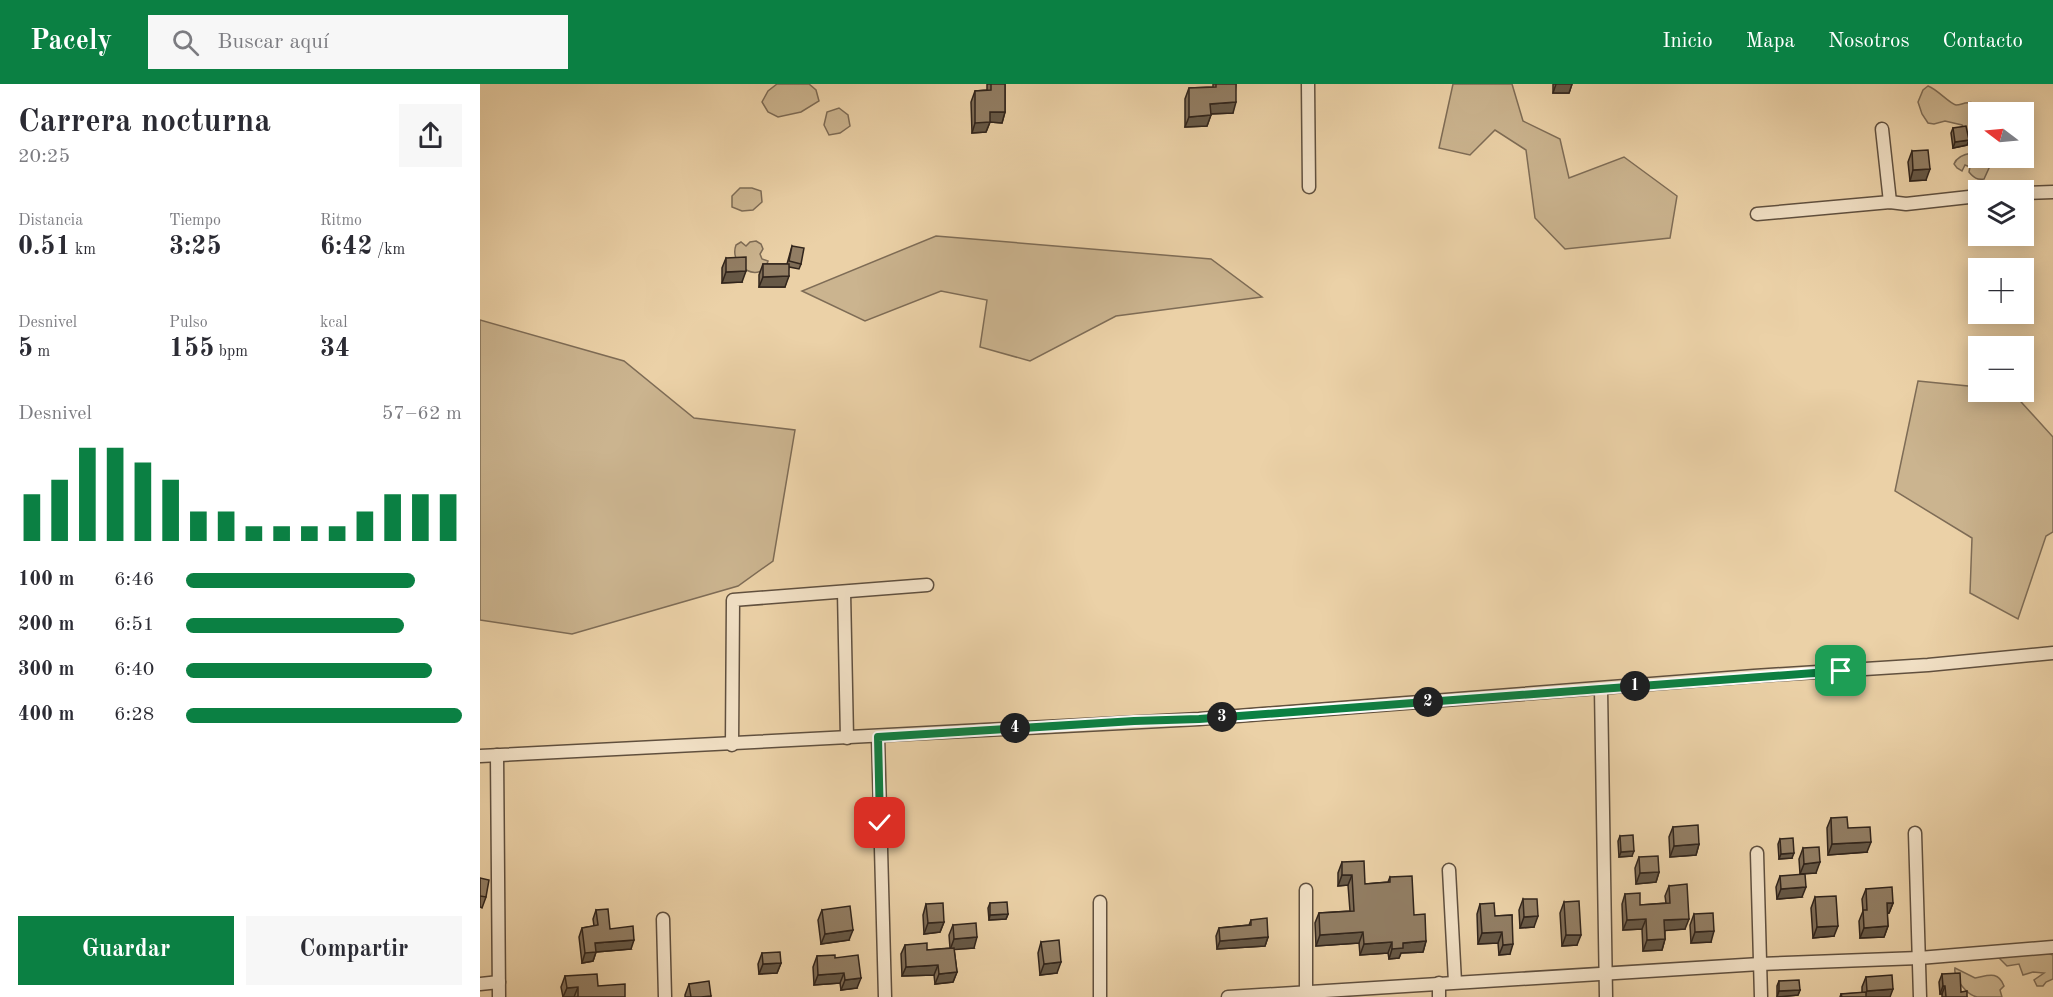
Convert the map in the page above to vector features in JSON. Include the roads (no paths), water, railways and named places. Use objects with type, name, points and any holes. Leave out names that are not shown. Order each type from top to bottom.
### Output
[{"type":"street","points":[[1308,84],[1309,187]]},
{"type":"street","points":[[1882,129],[1890,202]]},
{"type":"street","points":[[2034,193],[2053,192]]},
{"type":"street","points":[[1757,214],[1890,202],[1906,204],[1968,197]]},
{"type":"street","points":[[732,745],[733,600],[927,585]]},
{"type":"street","points":[[844,592],[847,738]]},
{"type":"street","points":[[480,756],[732,745],[1199,719],[1928,665],[2053,653]]},
{"type":"street","points":[[1601,688],[1606,997]]},
{"type":"street","points":[[878,737],[885,997]]},
{"type":"street","points":[[496,755],[499,997]]},
{"type":"street","points":[[1915,833],[1920,997]]},
{"type":"street","points":[[1757,853],[1761,997]]},
{"type":"street","points":[[1449,870],[1455,982]]},
{"type":"street","points":[[1306,890],[1306,993]]},
{"type":"street","points":[[1100,902],[1100,997]]},
{"type":"street","points":[[663,919],[665,997]]},
{"type":"street","points":[[1228,997],[1285,996],[1439,983],[1760,964],[1919,958],[2053,947]]},
{"type":"street","points":[[480,984],[499,982]]},
{"type":"street","points":[[1439,983],[1439,997]]}]
